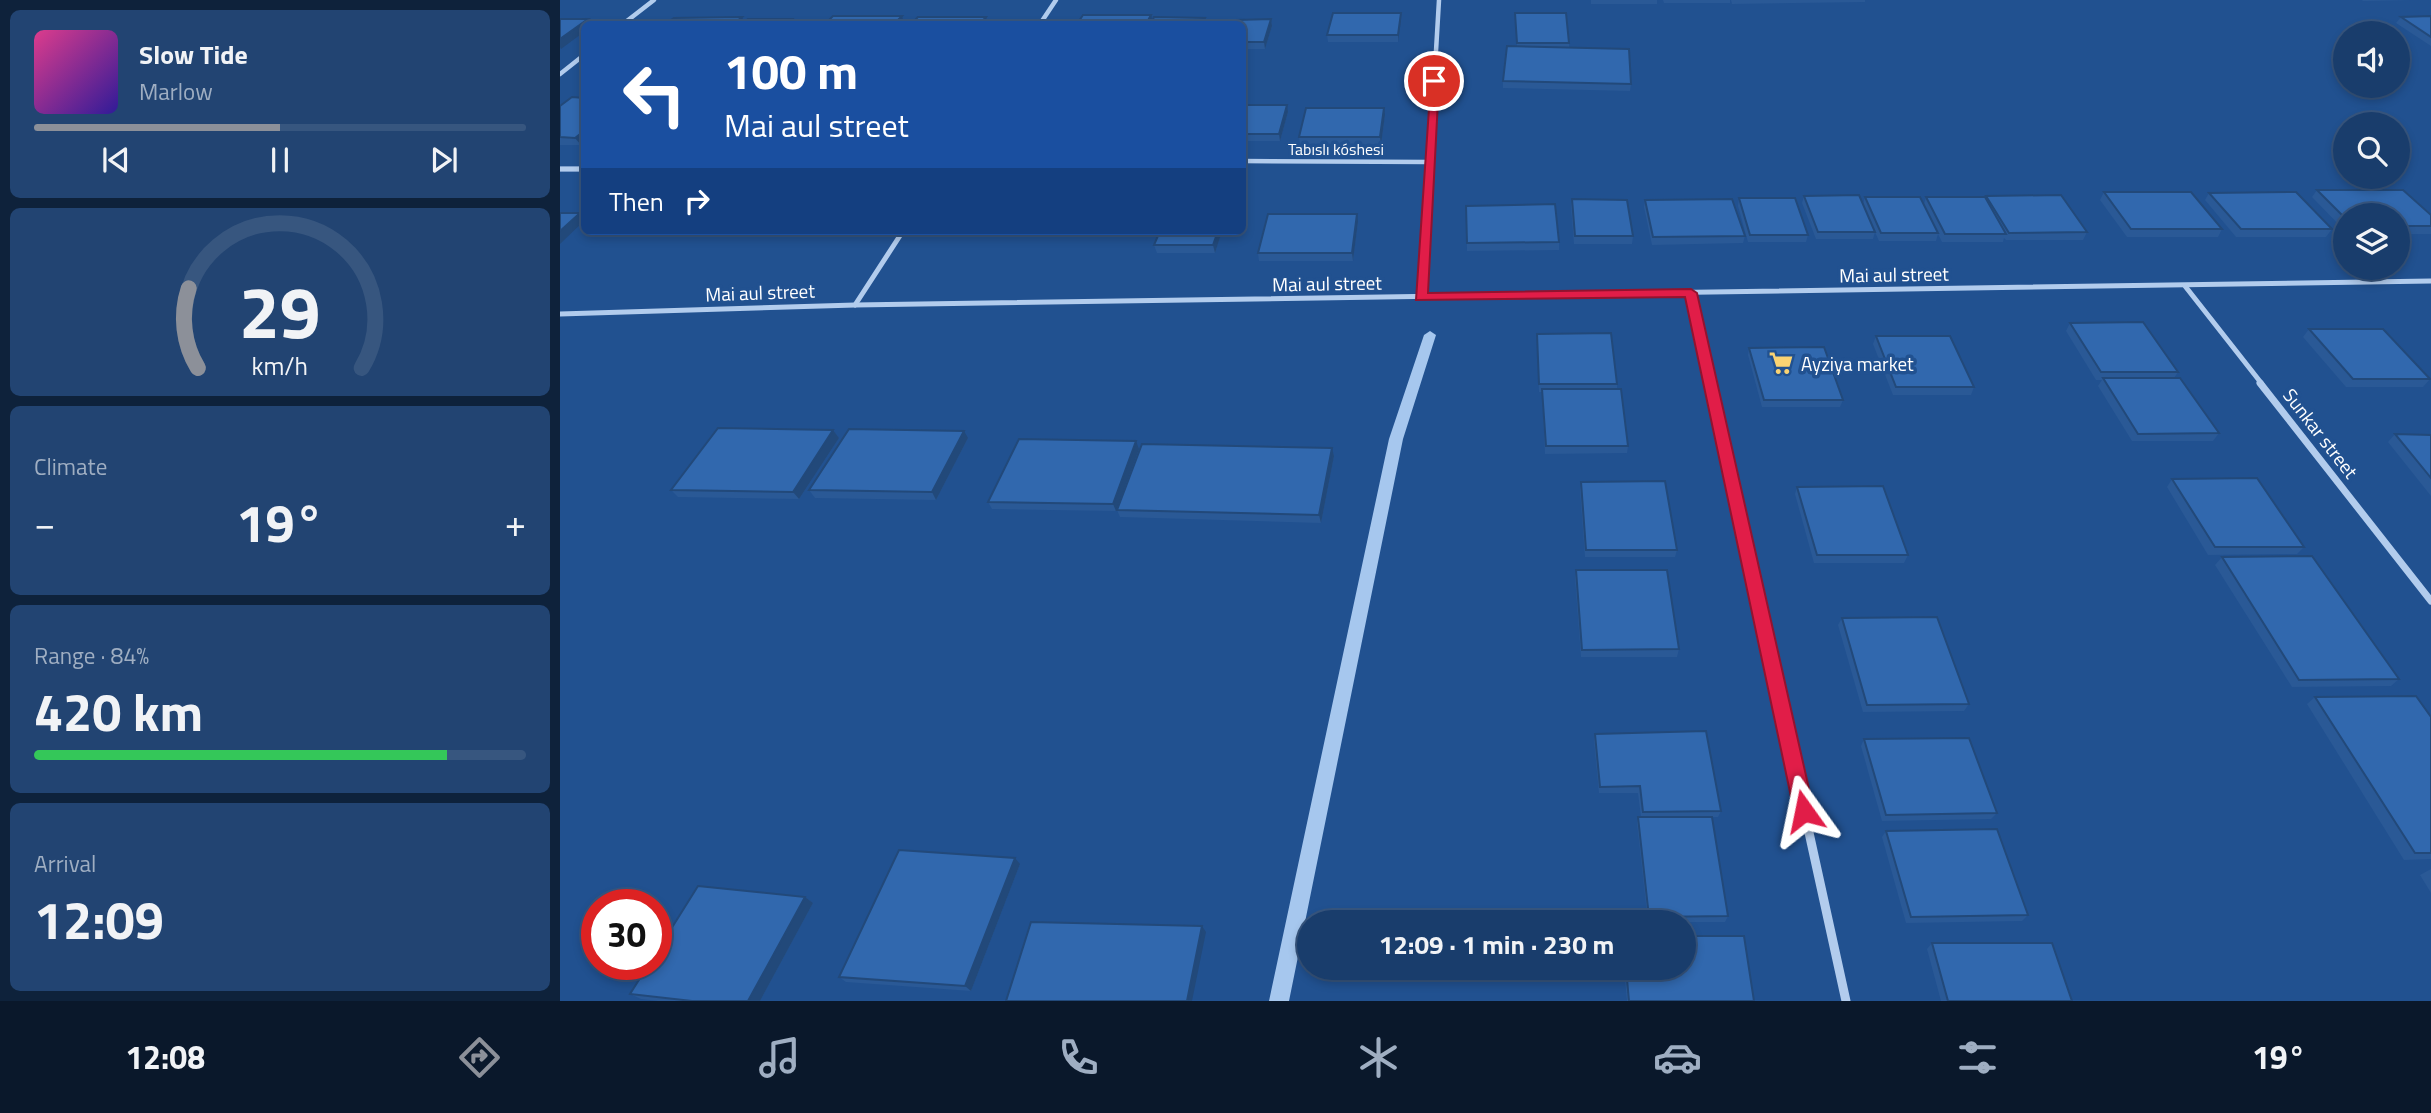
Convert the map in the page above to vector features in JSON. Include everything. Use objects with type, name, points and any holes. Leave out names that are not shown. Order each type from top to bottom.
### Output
[{"type":"street","points":[[627,21],[654,0]]},
{"type":"street","points":[[1042,21],[1056,0]]},
{"type":"street","points":[[1421,297],[1439,0]]},
{"type":"street","points":[[560,74],[581,57]]},
{"type":"street","name":"Tabıslı kóshesi","points":[[1246,161],[1429,162]]},
{"type":"street","points":[[560,169],[581,169]]},
{"type":"street","points":[[855,305],[900,235]]},
{"type":"street","name":"Mai aul street","points":[[560,314],[855,305],[2431,281]]},
{"type":"street","name":"Sunkar street","points":[[2185,286],[2431,601]]},
{"type":"street","points":[[1691,293],[1846,1001]]},
{"type":"building","points":[[1333,13],[1401,13],[1398,35],[1327,35]]},
{"type":"building","points":[[1515,13],[1566,13],[1569,43],[1517,43]]},
{"type":"building","points":[[1083,15],[1151,15],[1148,21],[1079,21]]},
{"type":"building","points":[[833,16],[902,16],[897,21],[828,21]]},
{"type":"building","points":[[2431,16],[2431,37],[2410,21],[2401,17]]},
{"type":"building","points":[[742,17],[737,21],[670,21],[674,18]]},
{"type":"building","points":[[918,17],[986,17],[983,21],[914,21]]},
{"type":"building","points":[[1154,17],[1205,18],[1204,21],[1152,21]]},
{"type":"building","points":[[560,19],[588,19],[581,21],[581,24],[560,39]]},
{"type":"building","points":[[748,19],[792,19],[790,21],[746,21]]},
{"type":"building","points":[[1271,19],[1264,42],[1246,42],[1246,21],[1236,20]]},
{"type":"building","points":[[1507,46],[1629,49],[1631,84],[1503,81]]},
{"type":"building","points":[[572,97],[581,98],[581,133],[575,138],[560,137],[560,106]]},
{"type":"building","points":[[1246,105],[1287,105],[1279,134],[1246,134]]},
{"type":"building","points":[[1306,108],[1384,108],[1380,137],[1299,137]]},
{"type":"building","points":[[2317,190],[2403,190],[2431,215],[2431,226],[2410,226],[2410,203],[2333,203],[2333,206]]},
{"type":"building","points":[[2104,192],[2191,192],[2222,229],[2131,229]]},
{"type":"building","points":[[2296,192],[2332,229],[2241,229],[2209,193]]},
{"type":"building","points":[[1859,195],[1875,232],[1818,232],[1804,196]]},
{"type":"building","points":[[2061,195],[2087,232],[2009,233],[1986,196]]},
{"type":"building","points":[[1865,197],[1920,197],[1938,233],[1881,233]]},
{"type":"building","points":[[1926,197],[1985,197],[2006,234],[1945,234]]},
{"type":"building","points":[[1739,198],[1795,198],[1808,235],[1750,235]]},
{"type":"building","points":[[1572,199],[1627,200],[1633,236],[1575,236]]},
{"type":"building","points":[[1732,199],[1745,236],[1653,237],[1645,200]]},
{"type":"building","points":[[1555,204],[1559,242],[1467,243],[1466,206]]},
{"type":"building","points":[[560,213],[580,213],[560,231]]},
{"type":"building","points":[[1268,214],[1357,214],[1352,253],[1258,253]]},
{"type":"building","points":[[1158,235],[1217,235],[1213,245],[1154,245]]},
{"type":"building","points":[[2143,322],[2178,372],[2101,372],[2070,323]]},
{"type":"building","points":[[2309,329],[2383,329],[2430,379],[2353,379]]},
{"type":"building","points":[[1611,333],[1617,384],[1539,384],[1537,334]]},
{"type":"building","points":[[1876,336],[1950,336],[1974,387],[1896,387]]},
{"type":"building","points":[[1824,347],[1843,400],[1764,400],[1749,348]]},
{"type":"building","points":[[2103,378],[2180,378],[2219,433],[2138,434]]},
{"type":"building","points":[[1542,389],[1621,389],[1628,446],[1546,446]]},
{"type":"building","points":[[718,428],[833,430],[793,492],[671,490]]},
{"type":"building","points":[[849,429],[964,431],[932,492],[809,490]]},
{"type":"building","points":[[2395,434],[2431,435],[2431,478]]},
{"type":"building","points":[[1019,439],[1136,441],[1113,504],[988,502]]},
{"type":"building","points":[[1142,444],[1332,448],[1319,515],[1117,510]]},
{"type":"building","points":[[2257,478],[2304,547],[2215,547],[2172,479]]},
{"type":"building","points":[[1665,481],[1677,550],[1586,550],[1581,482]]},
{"type":"building","points":[[1883,486],[1908,555],[1817,555],[1797,487]]},
{"type":"building","points":[[2312,556],[2399,679],[2299,680],[2222,557]]},
{"type":"building","points":[[1576,570],[1667,570],[1679,649],[1582,650]]},
{"type":"building","points":[[1937,617],[1969,704],[1867,705],[1842,618]]},
{"type":"building","points":[[2416,696],[2431,717],[2431,853],[2415,853],[2315,697]]},
{"type":"building","points":[[1706,731],[1721,811],[1643,812],[1640,786],[1600,787],[1595,734]]},
{"type":"building","points":[[1969,738],[1997,813],[1886,815],[1864,739]]},
{"type":"building","points":[[1638,817],[1712,817],[1728,916],[1696,916],[1696,910],[1648,910]]},
{"type":"building","points":[[1997,829],[2028,915],[1911,917],[1886,831]]},
{"type":"building","points":[[899,850],[1015,858],[965,986],[839,977]]},
{"type":"building","points":[[698,886],[805,897],[748,1001],[692,1001],[630,994],[639,980],[672,980],[672,927]]},
{"type":"building","points":[[1031,922],[1202,926],[1187,1001],[1006,1001]]},
{"type":"building","points":[[1696,936],[1744,936],[1754,1001],[1629,1001],[1627,980],[1696,980]]},
{"type":"building","points":[[1932,943],[2052,943],[2072,1001],[1948,1001]]},
{"type":"waterway","points":[[1279,1001],[1396,439],[1430,335]]},
{"type":"place","name":"Ayziya market","points":[[1781,363]]},
{"type":"route","points":[[1434,81],[1421,297],[1691,293],[1804,811]]}]
